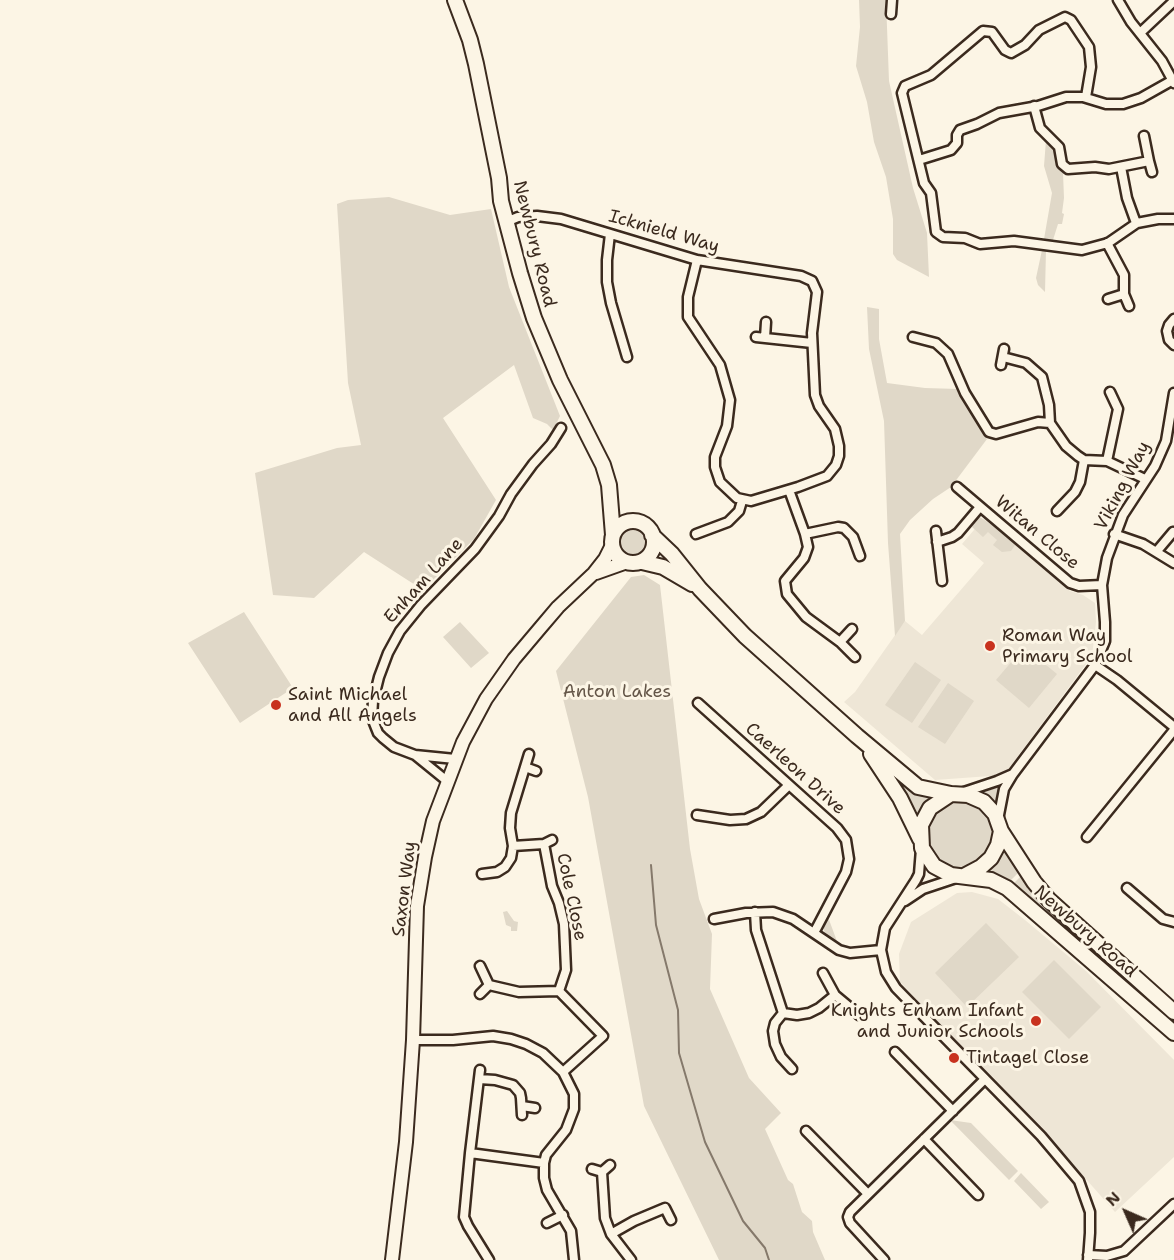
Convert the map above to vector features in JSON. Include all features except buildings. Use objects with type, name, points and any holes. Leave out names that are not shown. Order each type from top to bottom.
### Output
[{"type":"main road","name":"Newbury Road","points":[[455,0],[470,39],[476,64],[506,222],[538,328],[567,395],[598,452],[609,485],[622,508],[636,522]]},
{"type":"main road","name":"Newbury Road","points":[[609,485],[613,540]]},
{"type":"main road","points":[[652,535],[653,548],[647,558],[642,561],[627,562],[617,555],[613,540],[620,526],[636,522],[646,527],[745,636],[857,736],[918,786],[968,795],[991,808],[999,825],[998,845],[991,858],[981,867],[962,877],[945,873],[934,866],[891,782],[857,736]]},
{"type":"main road","points":[[642,561],[663,567],[700,589]]},
{"type":"main road","points":[[921,844],[921,825],[926,813],[936,802],[955,794]]},
{"type":"main road","name":"Newbury Road","points":[[999,825],[1034,882],[1049,900],[1174,1012]]},
{"type":"main road","name":"Newbury Road","points":[[962,877],[991,880],[1007,888],[1174,1033]]},
{"type":"street","points":[[891,15],[892,0]]},
{"type":"street","points":[[919,160],[951,150],[957,143],[957,135],[961,129],[999,113],[1060,98],[1086,98],[1106,104],[1123,104],[1173,82],[1162,61],[1127,16],[1118,0]]},
{"type":"street","points":[[1140,33],[1174,1]]},
{"type":"street","points":[[1086,98],[1091,67],[1090,51],[1086,41],[1070,19],[1061,17],[1042,28],[1025,45],[1011,53],[1005,50],[992,32],[983,31],[931,75],[909,83],[902,90],[924,184],[931,193],[935,230],[942,237],[965,238],[982,244],[1010,241],[1078,250],[1091,249],[1107,243],[1136,223],[1153,219],[1174,219]]},
{"type":"street","points":[[1035,106],[1040,128],[1059,147],[1065,167],[1073,170],[1093,167],[1109,169],[1149,161]]},
{"type":"street","points":[[1144,136],[1152,172]]},
{"type":"street","points":[[1121,167],[1127,198],[1136,223]]},
{"type":"street","name":"Icknield Way","points":[[506,222],[518,217],[561,219],[697,260],[801,276],[813,283],[817,292],[812,343]]},
{"type":"street","points":[[610,234],[607,282],[627,357]]},
{"type":"street","points":[[1107,243],[1124,275],[1124,294],[1129,306]]},
{"type":"street","points":[[697,260],[688,297],[688,317],[720,365],[726,379],[730,400],[727,426],[717,452],[715,467],[724,487],[742,501],[758,500],[827,476],[836,465],[839,453],[835,429],[816,400],[812,343],[761,337],[766,322]]},
{"type":"street","points":[[1108,299],[1124,294]]},
{"type":"street","points":[[1174,319],[1167,331],[1169,340],[1174,345]]},
{"type":"street","points":[[913,337],[936,343],[948,354],[965,393],[989,432],[996,434],[1038,422],[1050,423]]},
{"type":"street","points":[[1003,357],[1026,363],[1042,377],[1049,405],[1050,423],[1066,446],[1084,460],[1107,461],[1145,479]]},
{"type":"street","points":[[1107,461],[1118,408],[1110,392]]},
{"type":"street","name":"Viking Way","points":[[1012,774],[1095,665],[1106,633],[1102,585],[1107,558],[1114,534],[1123,515],[1155,466],[1172,427],[1174,393]]},
{"type":"street","name":"Enham Lane","points":[[447,781],[415,755],[388,743],[378,733],[372,718],[375,690],[393,641],[408,620],[475,549],[499,516],[511,494],[561,428]]},
{"type":"street","points":[[1057,511],[1075,492],[1080,482],[1084,460]]},
{"type":"street","name":"Witan Close","points":[[957,487],[1070,583],[1079,586],[1102,585]]},
{"type":"street","points":[[789,490],[808,547],[806,555],[787,576],[785,589],[799,610],[840,642],[855,657]]},
{"type":"street","points":[[696,534],[728,522],[739,511],[742,501]]},
{"type":"street","points":[[937,542],[958,533],[980,507]]},
{"type":"street","points":[[805,534],[838,526],[844,528],[853,537],[860,556]]},
{"type":"street","points":[[936,531],[942,581]]},
{"type":"street","points":[[1157,551],[1173,532]]},
{"type":"street","points":[[1114,534],[1143,543],[1174,563]]},
{"type":"street","name":"Saxon Way","points":[[392,1260],[406,1142],[413,1040],[415,945],[420,888],[433,821],[455,759],[475,717],[509,666],[558,607],[594,573],[605,559],[613,540]]},
{"type":"street","name":"Saxon Way","points":[[594,573],[627,562]]},
{"type":"street","points":[[840,642],[852,628]]},
{"type":"street","points":[[1087,837],[1174,729],[1117,680],[1095,665]]},
{"type":"street","name":"Caerleon Drive","points":[[698,704],[837,828],[848,846],[849,859],[846,872],[814,933]]},
{"type":"street","points":[[482,874],[497,872],[505,867],[511,858],[513,846],[510,828],[511,813],[529,754]]},
{"type":"street","name":"Enham Lane","points":[[415,755],[455,759]]},
{"type":"street","points":[[525,767],[536,771]]},
{"type":"street","points":[[955,794],[1012,774]]},
{"type":"street","points":[[999,825],[1004,789],[1012,774]]},
{"type":"street","points":[[697,815],[730,820],[746,819],[761,812],[789,785]]},
{"type":"street","name":"Cole Close","points":[[513,846],[548,842],[552,886],[564,924],[566,970],[559,991]]},
{"type":"street","points":[[921,844],[916,880],[885,928],[881,950],[886,972],[896,988],[1056,1153],[1083,1188],[1090,1212],[1088,1258],[1124,1251],[1174,1204]]},
{"type":"street","points":[[898,907],[923,889],[962,877]]},
{"type":"street","points":[[1127,888],[1160,917],[1174,922]]},
{"type":"street","points":[[755,912],[756,930],[783,1013]]},
{"type":"street","points":[[714,919],[755,912],[782,914],[845,952],[881,950]]},
{"type":"street","points":[[480,966],[489,985]]},
{"type":"street","points":[[823,973],[835,995],[859,1015]]},
{"type":"street","points":[[489,985],[519,992],[559,991],[603,1036],[563,1072]]},
{"type":"street","points":[[480,994],[489,985]]},
{"type":"street","points":[[783,1013],[797,1015],[809,1013],[827,1003],[835,995]]},
{"type":"street","points":[[783,1013],[774,1027],[774,1038],[781,1057],[792,1070]]},
{"type":"street","points":[[413,1040],[453,1040],[493,1036],[511,1039],[543,1053],[563,1072],[574,1094],[574,1109],[570,1124],[550,1148],[543,1163],[545,1184],[571,1231],[574,1260]]},
{"type":"street","points":[[895,1052],[953,1111]]},
{"type":"street","points":[[489,1260],[464,1217],[479,1075],[513,1085],[520,1093],[522,1111],[535,1108]]},
{"type":"street","points":[[884,1260],[849,1220],[850,1212],[985,1080]]},
{"type":"street","points":[[806,1131],[868,1194]]},
{"type":"street","points":[[924,1139],[978,1195]]},
{"type":"street","points":[[470,1153],[543,1163]]},
{"type":"street","points":[[602,1172],[610,1165]]},
{"type":"street","points":[[592,1169],[602,1172]]},
{"type":"street","points":[[602,1172],[605,1218],[610,1234],[631,1260]]},
{"type":"street","points":[[610,1234],[665,1208],[670,1220]]},
{"type":"street","points":[[547,1223],[563,1215]]},
{"type":"shaded area","name":"Roman Way Primary School","points":[[985,517],[1070,591],[1083,595],[1095,603],[1096,622],[1092,656],[1004,775],[935,780],[844,702],[855,692],[905,621],[922,635],[984,563],[962,544]]},
{"type":"shaded area","name":"Knights Enham Infant and Junior Schools","points":[[972,892],[998,899],[1025,920],[1086,971],[1174,1060],[1174,1157],[1115,1212],[1063,1153],[900,982],[899,954],[911,922],[957,893]]},
{"type":"green space","points":[[859,0],[886,0],[889,81],[913,188],[927,233],[929,277],[897,260],[893,254],[893,219],[886,177],[874,142],[867,102],[856,66],[860,27]]},
{"type":"green space","points":[[1046,140],[1055,148],[1057,166],[1063,173],[1062,213],[1064,214],[1062,224],[1058,224],[1053,240],[1044,239],[1052,193],[1044,166]]},
{"type":"green space","points":[[389,197],[450,215],[491,209],[509,287],[560,416],[553,430],[547,424],[533,418],[514,365],[443,418],[496,500],[474,539],[423,590],[364,552],[314,598],[273,595],[255,473],[337,448],[361,445],[348,383],[337,204],[348,200]]},
{"type":"green space","points":[[1042,250],[1046,250],[1045,292],[1038,285],[1036,278]]},
{"type":"green space","points":[[867,307],[879,309],[879,339],[887,383],[958,389],[987,439],[951,487],[933,499],[910,520],[900,534],[905,621],[895,636],[888,543],[884,421],[869,349]]},
{"type":"green space","points":[[980,517],[990,524],[992,522],[1014,542],[1015,545],[1011,551],[1002,552],[993,545],[997,540],[988,532],[983,537],[972,527]]},
{"type":"green space","points":[[633,527],[639,528],[647,536],[647,548],[639,556],[633,557],[627,556],[619,548],[618,542],[619,536],[627,528]]},
{"type":"green space","name":"Anton Lakes","points":[[644,575],[660,585],[690,849],[699,899],[712,934],[710,989],[749,1078],[781,1113],[765,1129],[788,1180],[793,1184],[802,1212],[812,1221],[813,1232],[825,1260],[719,1260],[644,1106],[588,797],[556,671],[631,577]]},
{"type":"green space","points":[[244,612],[293,688],[240,723],[188,643]]},
{"type":"green space","points":[[460,622],[489,653],[471,668],[443,637]]},
{"type":"green space","points":[[1024,647],[1057,674],[1029,708],[996,680]]},
{"type":"green space","points":[[915,662],[941,680],[912,723],[885,705]]},
{"type":"green space","points":[[948,683],[974,701],[945,744],[918,727]]},
{"type":"green space","points":[[895,777],[936,797],[917,822]]},
{"type":"green space","points":[[998,787],[999,789],[996,807],[980,794]]},
{"type":"green space","points":[[956,800],[969,801],[986,810],[995,827],[991,853],[964,870],[951,869],[934,859],[930,854],[925,836],[930,817],[944,804]]},
{"type":"green space","points":[[1005,843],[1021,870],[1007,884],[982,874],[995,864]]},
{"type":"green space","points":[[1023,874],[1174,1018],[1174,1026],[1011,886]]},
{"type":"green space","points":[[507,911],[514,921],[518,922],[517,931],[511,931],[511,927],[506,925],[503,912]]},
{"type":"green space","points":[[828,917],[838,944],[829,939],[824,931]]},
{"type":"green space","points":[[986,923],[1019,957],[967,1007],[935,973]]},
{"type":"green space","points":[[1054,960],[1101,1007],[1069,1039],[1022,992]]},
{"type":"green space","points":[[950,1120],[971,1123],[1018,1171],[1009,1180]]},
{"type":"green space","points":[[1021,1173],[1049,1202],[1041,1209],[1014,1181]]},
{"type":"waterway","points":[[651,865],[656,925],[678,1010],[679,1053],[705,1142],[743,1221],[765,1248],[769,1260]]},
{"type":"place","name":"Roman Way Primary School","points":[[990,646]]},
{"type":"place","name":"Saint Michael and All Angels","points":[[276,705]]},
{"type":"place","name":"Knights Enham Infant and Junior Schools","points":[[1036,1021]]},
{"type":"place","name":"Tintagel Close","points":[[954,1058]]}]
